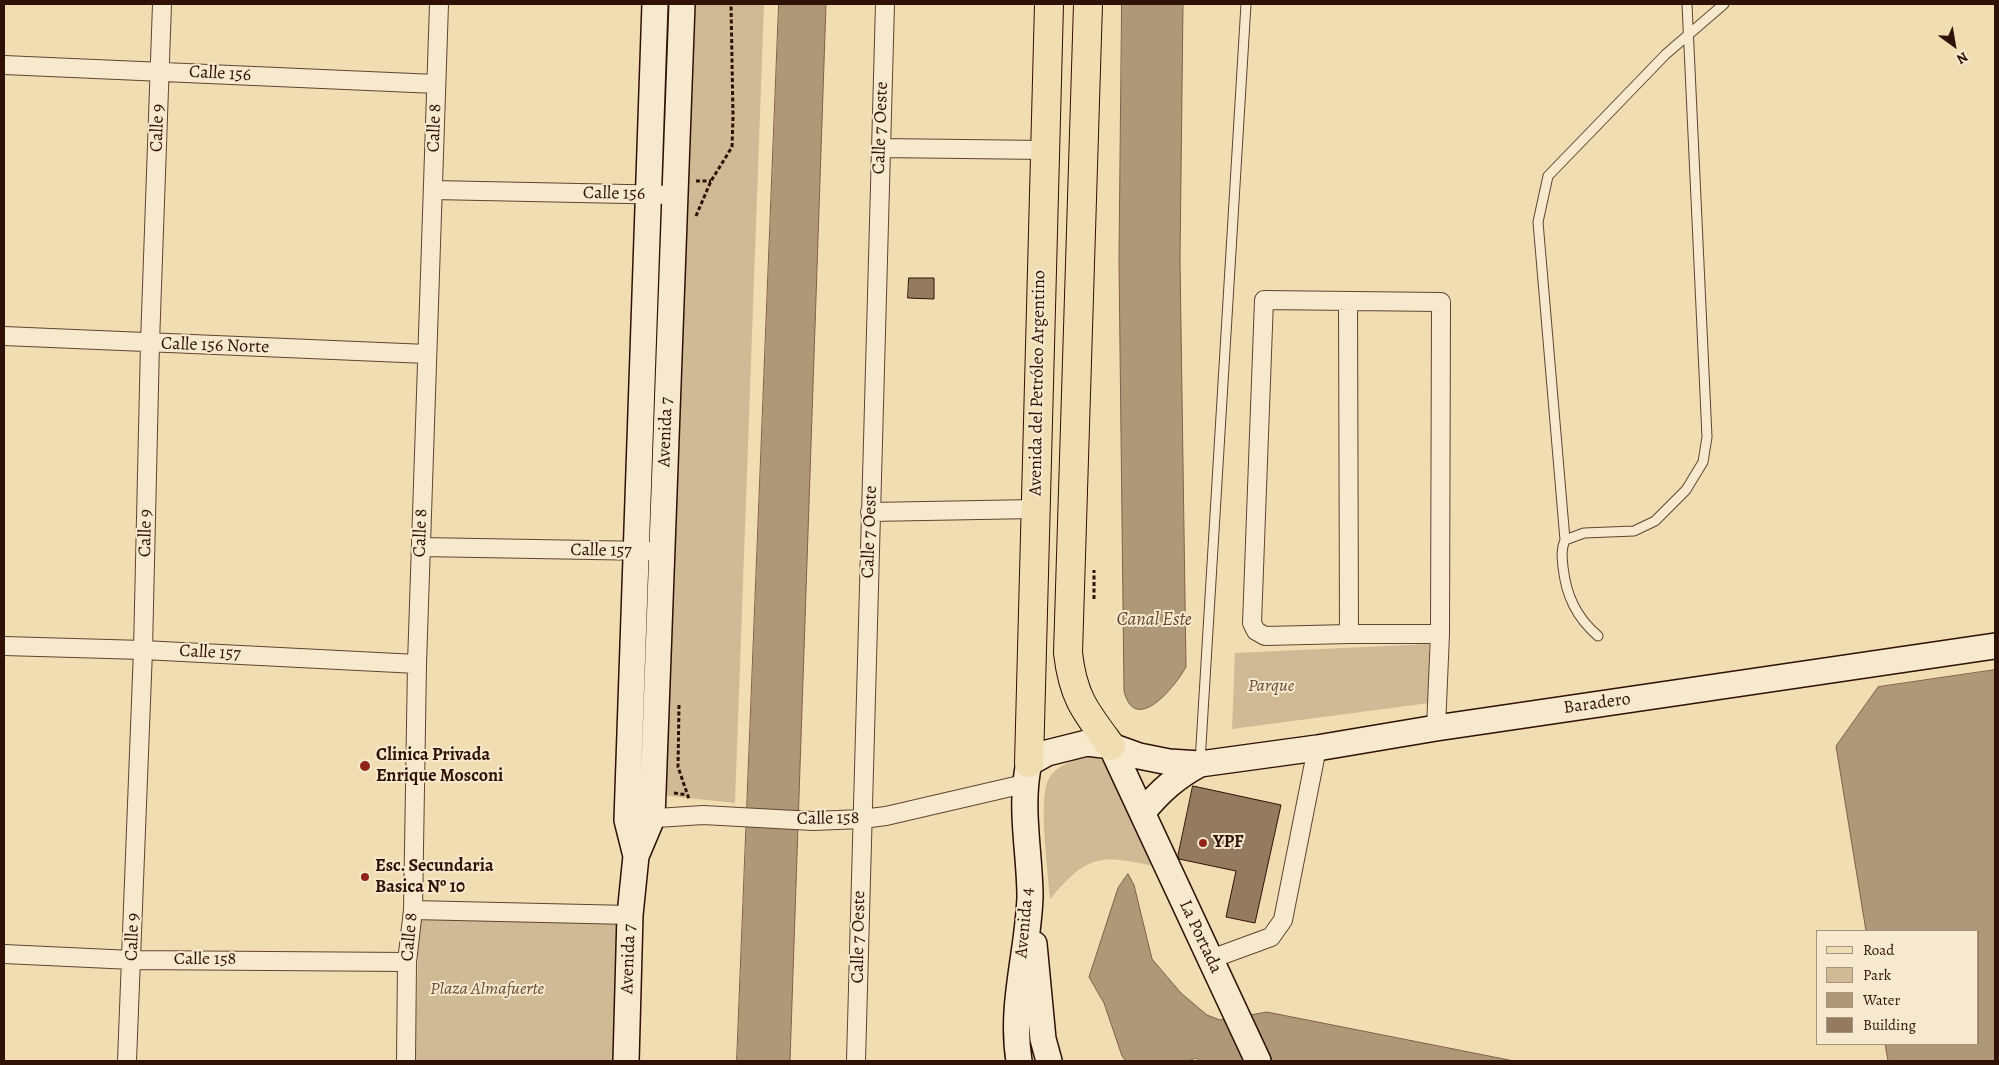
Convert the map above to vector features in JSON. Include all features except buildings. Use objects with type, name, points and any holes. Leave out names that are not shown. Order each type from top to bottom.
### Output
[{"type":"main road","name":"Avenida 7","points":[[636,856],[627,820],[655,4]]},
{"type":"main road","name":"Avenida 7","points":[[626,1061],[630,915],[636,856],[652,818],[682,4]]},
{"type":"main road","name":"Avenida del Petróleo Argentino","points":[[1026,773],[1049,4]]},
{"type":"main road","name":"Avenida del Petróleo Argentino","points":[[1088,4],[1068,654],[1071,678],[1076,695],[1111,746]]},
{"type":"main road","name":"Baradero","points":[[1026,773],[1047,753],[1087,743],[1111,746],[1139,756],[1162,761],[1200,764],[1995,646]]},
{"type":"main road","name":"La Portada","points":[[1111,746],[1258,1061]]},
{"type":"main road","name":"Baradero","points":[[1143,812],[1159,792],[1178,776],[1200,764]]},
{"type":"main road","name":"Avenida 4","points":[[1019,1061],[1016,1020],[1030,899],[1026,773]]},
{"type":"main road","points":[[1030,899],[1043,1039],[1049,1061]]},
{"type":"street","name":"Calle 9","points":[[127,1061],[143,650],[150,343],[162,4]]},
{"type":"street","name":"Calle 8","points":[[406,1061],[407,962],[413,910],[417,664],[438,4]]},
{"type":"street","name":"Calle 7 Oeste","points":[[856,1061],[885,4]]},
{"type":"street","name":"Calle 156","points":[[4,65],[436,84]]},
{"type":"street","points":[[881,148],[1045,150]]},
{"type":"street","name":"Calle 156","points":[[432,190],[675,195]]},
{"type":"street","points":[[1436,728],[1440,634],[1441,302],[1264,300],[1252,624],[1256,632],[1265,636],[1440,634]]},
{"type":"street","points":[[1348,300],[1349,634]]},
{"type":"street","name":"Calle 156 Norte","points":[[4,336],[427,354]]},
{"type":"street","points":[[870,512],[1035,509]]},
{"type":"street","name":"Calle 157","points":[[421,548],[636,552],[661,550]]},
{"type":"street","name":"Calle 157","points":[[4,646],[143,650],[417,664]]},
{"type":"street","points":[[1211,959],[1271,937],[1283,920],[1317,748]]},
{"type":"street","name":"Calle 158","points":[[627,820],[700,816],[814,821],[862,819],[886,816],[1026,773]]},
{"type":"street","points":[[413,910],[630,915]]},
{"type":"street","name":"Calle 158","points":[[4,954],[132,960],[407,962]]},
{"type":"lane","points":[[1200,764],[1246,4]]},
{"type":"lane","points":[[1565,540],[1584,533],[1634,530],[1655,521],[1686,490],[1703,462],[1707,437],[1687,4]]},
{"type":"lane","points":[[1598,636],[1585,625],[1565,589],[1562,548],[1565,540],[1538,222],[1543,195],[1548,176],[1570,151],[1666,54],[1724,4]]},
{"type":"path","points":[[696,217],[711,181],[732,147],[731,4]]},
{"type":"path","points":[[679,698],[678,767],[687,795],[700,816]]},
{"type":"green space","points":[[686,4],[764,4],[735,803],[660,795]]},
{"type":"green space","name":"Parque","points":[[1429,644],[1429,703],[1232,729],[1235,653]]},
{"type":"green space","points":[[1082,756],[1104,760],[1115,771],[1154,866],[1120,860],[1095,862],[1074,874],[1050,899],[1044,822],[1047,783],[1057,769]]},
{"type":"green space","name":"Plaza Almafuerte","points":[[419,918],[624,924],[619,1061],[415,1061]]},
{"type":"water","points":[[779,4],[826,4],[790,1061],[737,1061]]},
{"type":"water","name":"Canal Este","points":[[1122,4],[1183,4],[1180,260],[1186,667],[1173,686],[1155,703],[1146,708],[1137,709],[1129,704],[1124,691],[1119,260]]},
{"type":"water","points":[[1995,670],[1995,1061],[1888,1061],[1885,1045],[1979,1045],[1979,930],[1866,930],[1836,746],[1878,687]]},
{"type":"water","points":[[1128,874],[1134,885],[1152,959],[1181,993],[1207,1015],[1220,1020],[1267,1012],[1514,1061],[1200,1061],[1196,1058],[1188,1061],[1126,1061],[1122,1056],[1104,1003],[1089,977],[1118,888]]},
{"type":"place","name":"Clinica Privada Enrique Mosconi","points":[[365,766]]},
{"type":"place","name":"YPF","points":[[1203,843]]},
{"type":"place","name":"Esc. Secundaria Basica Nº 10","points":[[365,877]]}]
